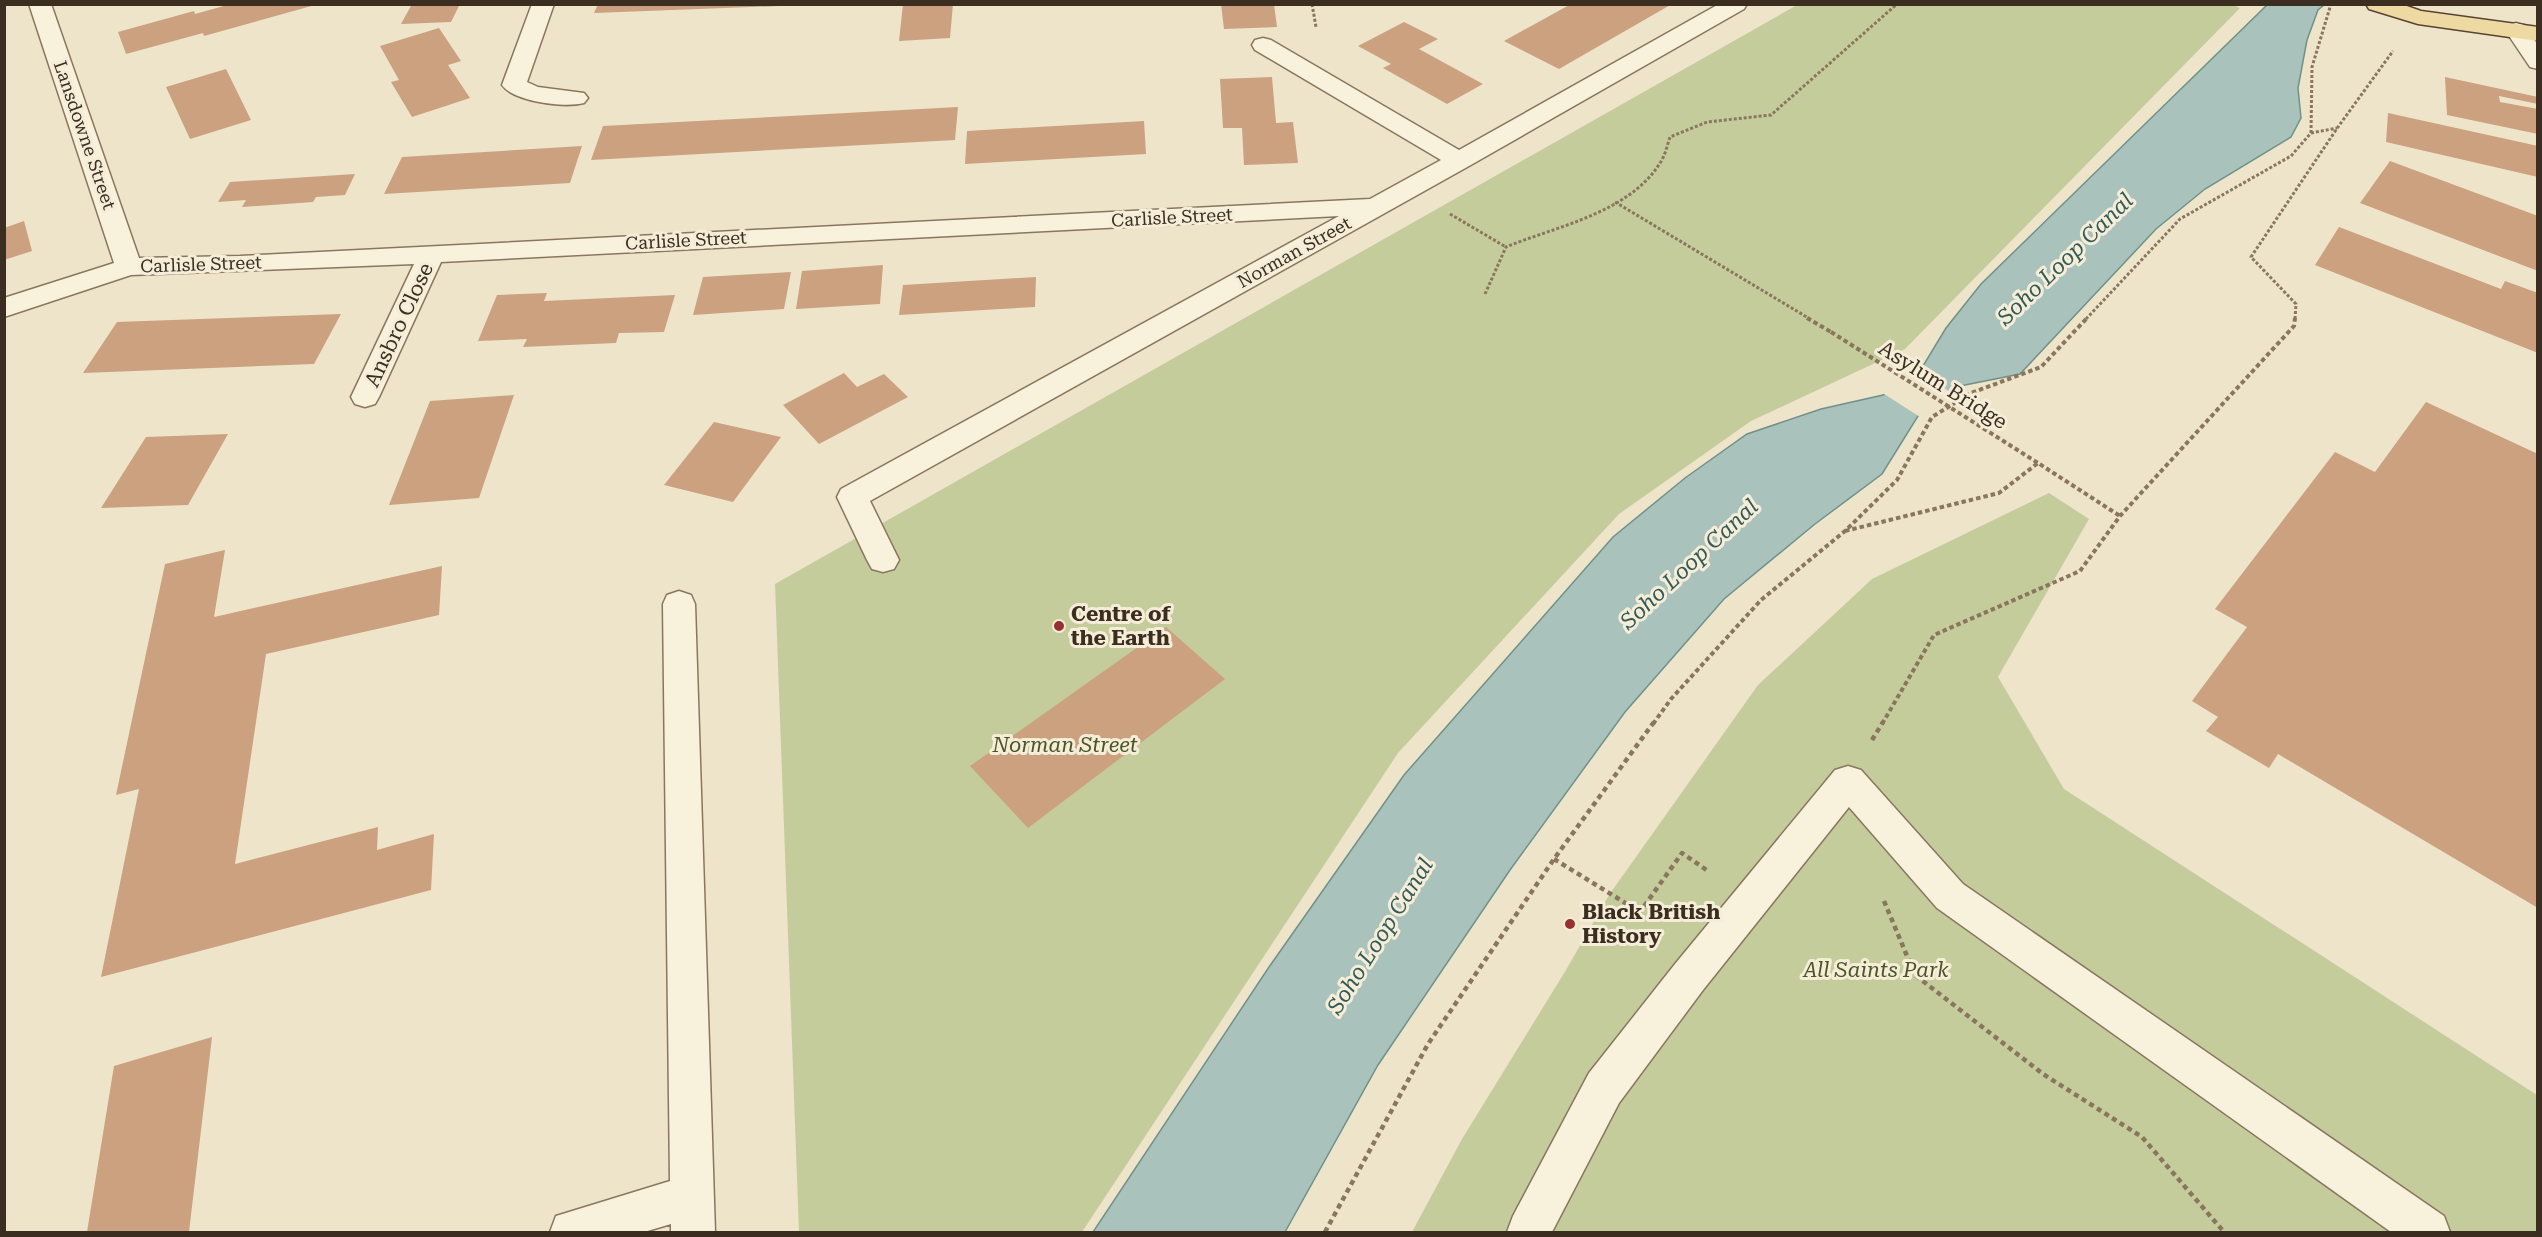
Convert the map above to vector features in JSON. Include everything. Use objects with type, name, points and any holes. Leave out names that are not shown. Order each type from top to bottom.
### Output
[{"type":"main road","points":[[2377,4],[2412,15],[2527,32]]},
{"type":"street","name":"Lansdowne Street","points":[[40,4],[129,267]]},
{"type":"street","points":[[543,4],[514,85],[533,94],[576,98]]},
{"type":"street","name":"Norman Street","points":[[883,560],[852,497],[1460,161],[1736,4]]},
{"type":"street","points":[[2527,32],[2538,62]]},
{"type":"street","points":[[1263,45],[1460,161]]},
{"type":"street","name":"Carlisle Street","points":[[4,308],[129,267],[240,264],[1374,207]]},
{"type":"street","name":"Ansbro Close","points":[[365,397],[432,253]]},
{"type":"street","points":[[572,1233],[693,1214],[679,604]]},
{"type":"street","points":[[1528,1233],[1604,1088],[1751,900],[1848,781],[1950,896],[2428,1233]]},
{"type":"path","points":[[1485,294],[1506,247],[1615,202],[1641,186],[1660,164],[1670,137],[1707,122],[1771,115],[1897,4]]},
{"type":"path","points":[[2312,133],[2312,67],[2331,4]]},
{"type":"path","points":[[1848,781],[1934,635],[2080,571],[2120,516],[2294,326],[2296,304],[2251,257],[2412,15]]},
{"type":"path","points":[[1325,1233],[1428,1044],[1554,859],[1671,699],[1761,600],[1845,531],[1897,480],[1932,417],[1971,393],[2041,367],[2180,219],[2291,156],[2312,133],[2338,128]]},
{"type":"path","points":[[1408,189],[1506,247]]},
{"type":"path","name":"Asylum Bridge","points":[[1615,202],[1831,332],[2120,516]]},
{"type":"path","points":[[1845,531],[1998,493],[2038,463]]},
{"type":"path","points":[[1554,859],[1640,912],[1682,853],[1751,900]]},
{"type":"path","points":[[1883,898],[1915,975],[2043,1074],[2142,1137],[2224,1233]]},
{"type":"green space","name":"Norman Street","points":[[2231,4],[2240,8],[1905,349],[1751,421],[1619,514],[1398,753],[1082,1232],[799,1232],[775,584],[1797,5]]},
{"type":"green space","name":"All Saints Park","points":[[2049,493],[2089,519],[1998,677],[2064,789],[2537,1095],[2537,1232],[1412,1232],[1462,1139],[1566,970],[1609,895],[1758,685],[1872,579]]},
{"type":"water","name":"Soho Loop Canal","points":[[2267,5],[2324,5],[2318,10],[2307,40],[2298,88],[2301,118],[2291,137],[2205,189],[2156,229],[2020,374],[1955,387],[1918,416],[1882,474],[1815,524],[1724,599],[1625,712],[1510,870],[1378,1065],[1285,1232],[1093,1232],[1269,967],[1404,775],[1613,537],[1685,478],[1747,434],[1821,409],[1883,395],[1923,366],[1946,328],[1981,284]]},
{"type":"pier","points":[[1913,369],[1952,393],[1920,417],[1881,392]]},
{"type":"building","points":[[231,4],[315,5],[204,36],[203,33],[126,54],[118,32],[194,11],[195,14]]},
{"type":"building","points":[[412,4],[460,4],[451,22],[401,24]]},
{"type":"building","points":[[598,4],[779,4],[779,6],[594,13]]},
{"type":"building","points":[[903,4],[953,4],[950,38],[899,41]]},
{"type":"building","points":[[1221,4],[1274,4],[1277,27],[1224,29]]},
{"type":"building","points":[[1571,4],[1672,4],[1559,69],[1504,41]]},
{"type":"building","points":[[1404,22],[1438,39],[1419,49],[1483,84],[1447,104],[1383,68],[1391,64],[1358,46]]},
{"type":"building","points":[[439,28],[461,61],[448,65],[470,98],[412,117],[391,82],[399,80],[380,46]]},
{"type":"building","points":[[226,69],[251,120],[190,139],[166,87]]},
{"type":"building","points":[[1272,77],[1276,123],[1293,122],[1298,163],[1244,165],[1242,128],[1223,128],[1220,79]]},
{"type":"building","points":[[2445,77],[2538,97],[2538,104],[2499,96],[2500,102],[2538,109],[2538,134],[2447,115]]},
{"type":"building","points":[[958,107],[955,140],[591,160],[603,126]]},
{"type":"building","points":[[2388,113],[2538,146],[2538,177],[2386,142]]},
{"type":"building","points":[[1144,121],[1146,154],[965,164],[967,131]]},
{"type":"building","points":[[582,146],[570,183],[384,194],[402,157]]},
{"type":"building","points":[[2390,161],[2538,216],[2538,271],[2360,203]]},
{"type":"building","points":[[355,174],[345,195],[316,197],[313,202],[242,207],[246,200],[218,202],[230,182]]},
{"type":"building","points":[[24,221],[32,251],[4,260],[4,228]]},
{"type":"building","points":[[2339,227],[2501,289],[2505,281],[2538,293],[2538,353],[2315,265]]},
{"type":"building","points":[[883,265],[880,304],[796,309],[802,271]]},
{"type":"building","points":[[791,272],[784,309],[693,315],[703,277]]},
{"type":"building","points":[[1036,277],[1035,307],[899,315],[903,285]]},
{"type":"building","points":[[547,293],[544,301],[675,295],[664,332],[619,333],[616,343],[523,347],[527,339],[478,341],[497,295]]},
{"type":"building","points":[[341,314],[314,364],[83,373],[117,322]]},
{"type":"building","points":[[844,373],[857,387],[884,374],[908,397],[819,444],[783,405]]},
{"type":"building","points":[[514,395],[479,498],[389,505],[430,401]]},
{"type":"building","points":[[2426,402],[2538,454],[2538,908],[2278,754],[2269,768],[2206,731],[2218,717],[2192,701],[2247,627],[2215,609],[2335,452],[2375,472]]},
{"type":"building","points":[[714,422],[781,437],[733,502],[664,485]]},
{"type":"building","points":[[228,434],[188,505],[101,508],[146,437]]},
{"type":"building","points":[[225,550],[214,617],[442,566],[439,615],[266,654],[235,864],[378,827],[377,850],[434,834],[431,890],[101,977],[139,789],[116,795],[165,564]]},
{"type":"building","points":[[1166,627],[1225,679],[1028,828],[970,766]]},
{"type":"building","points":[[212,1037],[189,1232],[87,1232],[114,1066]]},
{"type":"place","name":"Centre of the Earth","points":[[1059,626]]},
{"type":"place","name":"Black British History","points":[[1570,924]]}]
